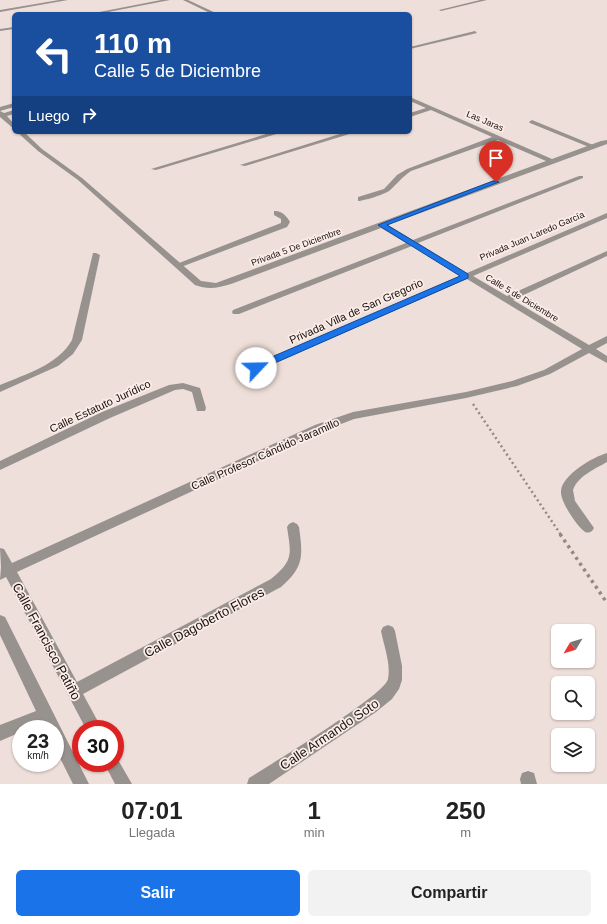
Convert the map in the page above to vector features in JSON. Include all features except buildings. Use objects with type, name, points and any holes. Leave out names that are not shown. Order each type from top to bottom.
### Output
[{"type":"street","points":[[0,11],[66,0]]},
{"type":"street","points":[[102,12],[168,0]]},
{"type":"street","points":[[186,0],[212,12]]},
{"type":"street","points":[[441,10],[485,0]]},
{"type":"street","points":[[0,30],[12,28]]},
{"type":"street","points":[[412,48],[475,32]]},
{"type":"street","name":"Las Jaras","points":[[412,99],[552,161]]},
{"type":"street","points":[[0,109],[12,105]]},
{"type":"street","points":[[412,114],[432,108]]},
{"type":"street","points":[[1,115],[12,112]]},
{"type":"street","points":[[1,115],[12,125]]},
{"type":"street","points":[[532,122],[591,146]]},
{"type":"street","points":[[22,134],[40,150],[80,179],[178,265],[284,225],[286,222],[284,218],[277,213]]},
{"type":"street","points":[[154,169],[273,134]]},
{"type":"street","points":[[243,165],[346,134]]},
{"type":"street","points":[[361,199],[386,190],[399,176],[409,170],[499,137]]},
{"type":"street","points":[[382,225],[606,140]]},
{"type":"street","points":[[236,312],[581,177]]},
{"type":"street","name":"Privada Juan Laredo García","points":[[466,276],[607,215]]},
{"type":"street","name":"Privada 5 De Diciembre","points":[[178,265],[203,286],[217,286],[382,225]]},
{"type":"street","name":"Calle 5 de Diciembre","points":[[382,225],[607,360]]},
{"type":"street","points":[[506,300],[607,253]]},
{"type":"street","points":[[0,389],[55,364],[70,352],[77,340],[96,255]]},
{"type":"street","name":"Privada Villa de San Gregorio","points":[[256,368],[466,276]]},
{"type":"street","name":"Calle Profesor Cándido Jaramillo","points":[[5,572],[319,428],[353,416],[466,395],[514,384],[547,372],[607,339]]},
{"type":"street","name":"Calle Estatuto Jurídico","points":[[0,466],[106,415],[173,387],[183,386],[196,390],[201,408]]},
{"type":"street","points":[[588,528],[567,497],[566,490],[570,482],[578,474],[607,457]]},
{"type":"street","name":"Calle Dagoberto Flores","points":[[74,691],[276,583],[288,573],[295,562],[297,554],[293,527]]},
{"type":"street","name":"Calle Francisco Patiño","points":[[0,553],[5,572],[89,720]]},
{"type":"street","points":[[0,621],[49,720]]},
{"type":"street","name":"Calle Armando Soto","points":[[255,784],[371,707],[387,694],[394,683],[395,673],[388,631]]},
{"type":"street","points":[[0,733],[46,714]]},
{"type":"street","points":[[64,751],[80,784]]},
{"type":"street","points":[[117,772],[124,784]]},
{"type":"path","points":[[466,395],[607,603]]},
{"type":"route","points":[[256,368],[466,276],[382,225],[496,182]]}]
